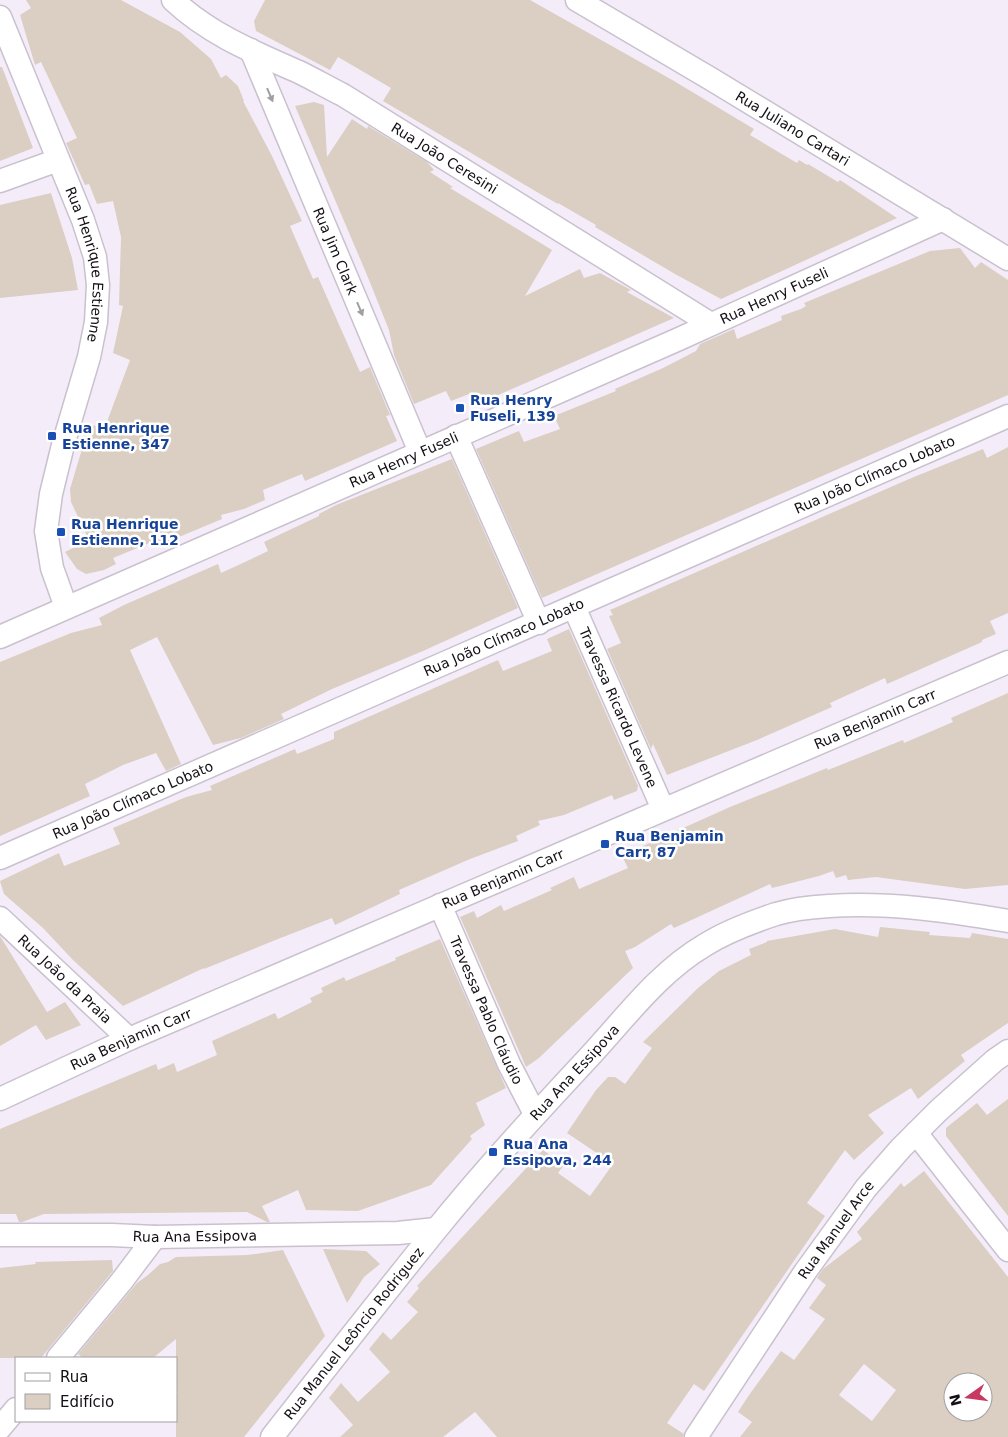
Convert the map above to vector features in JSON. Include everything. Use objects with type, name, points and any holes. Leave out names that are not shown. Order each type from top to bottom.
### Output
[{"type":"street","name":"Rua João Ceresini","points":[[174,0],[189,15],[224,38],[342,95],[711,324]]},
{"type":"street","name":"Rua Juliano Cartari","points":[[577,0],[1008,259]]},
{"type":"street","name":"Rua Henrique Estienne","points":[[0,17],[83,220],[95,257],[98,285],[96,322],[89,357],[63,444],[51,494],[46,531],[52,568],[66,607]]},
{"type":"street","name":"Rua Jim Clark","points":[[251,50],[420,452]]},
{"type":"street","points":[[0,181],[58,160]]},
{"type":"street","name":"Rua Henry Fuseli","points":[[0,636],[711,324],[943,219]]},
{"type":"street","name":"Rua João Clímaco Lobato","points":[[0,858],[1008,416]]},
{"type":"street","points":[[456,436],[540,622]]},
{"type":"street","name":"Travessa Ricardo Levene","points":[[574,607],[663,809]]},
{"type":"street","name":"Rua Benjamin Carr","points":[[0,1099],[128,1039],[1008,662]]},
{"type":"street","name":"Rua Ana Essipova","points":[[0,1235],[155,1237],[398,1233],[436,1230],[535,1114],[633,1007],[666,974],[703,945],[738,928],[779,913],[810,907],[856,904],[904,906],[1004,918]]},
{"type":"street","name":"Travessa Pablo Cláudio","points":[[440,905],[509,1064],[535,1114]]},
{"type":"street","name":"Rua João da Praia","points":[[0,918],[128,1039]]},
{"type":"street","name":"Rua Manuel Arce","points":[[696,1437],[806,1272],[866,1188],[916,1133],[995,1060],[1008,1051]]},
{"type":"street","points":[[916,1133],[1008,1250]]},
{"type":"street","name":"Rua Manuel Leôncio Rodriguez","points":[[272,1437],[436,1230]]},
{"type":"street","points":[[59,1357],[121,1282],[155,1237]]},
{"type":"street","points":[[0,1428],[15,1410]]},
{"type":"building","points":[[26,0],[121,0],[180,32],[211,59],[221,78],[226,75],[238,86],[243,101],[272,156],[302,221],[290,226],[313,279],[318,277],[360,372],[370,367],[390,415],[386,416],[397,441],[305,481],[302,474],[263,490],[265,500],[244,509],[221,515],[222,519],[155,547],[152,542],[113,558],[116,564],[104,570],[86,574],[77,569],[65,552],[89,540],[71,502],[70,489],[89,426],[107,425],[130,360],[113,353],[123,306],[119,305],[121,237],[113,201],[97,204],[89,184],[85,185],[66,143],[77,138],[41,62],[35,65],[20,15],[31,8]]},
{"type":"building","points":[[265,0],[530,0],[674,81],[754,129],[750,135],[797,163],[799,160],[838,182],[840,180],[897,218],[721,299],[675,274],[595,227],[596,225],[383,101],[391,88],[338,57],[330,70],[256,31],[254,21]]},
{"type":"building","points":[[0,67],[2,67],[33,148],[0,161]]},
{"type":"building","points":[[314,102],[324,105],[327,157],[352,119],[367,129],[368,126],[427,162],[434,170],[430,172],[453,187],[450,188],[552,250],[525,296],[580,269],[584,278],[600,273],[631,290],[627,292],[674,318],[473,406],[469,394],[451,401],[446,391],[414,404],[394,355],[389,330],[295,106]]},
{"type":"building","points":[[51,193],[72,258],[78,290],[0,298],[0,205]]},
{"type":"building","points":[[960,248],[975,268],[981,262],[1008,280],[1008,395],[542,598],[476,449],[519,431],[524,442],[560,429],[554,416],[616,391],[615,389],[663,368],[696,351],[700,344],[734,329],[737,339],[782,320],[781,316],[801,309],[806,306],[804,303],[930,251]]},
{"type":"building","points":[[1008,447],[1008,613],[990,621],[996,634],[887,684],[885,678],[830,703],[832,707],[757,740],[667,775],[653,744],[651,749],[607,649],[621,643],[609,616],[613,615],[610,610],[909,479],[983,449],[987,458]]},
{"type":"building","points":[[452,459],[518,608],[332,689],[281,714],[284,719],[241,738],[213,745],[157,637],[130,650],[181,764],[166,771],[156,753],[123,765],[85,784],[90,796],[0,836],[0,662],[71,633],[102,625],[99,618],[124,605],[218,564],[221,573],[268,551],[264,542],[319,516],[319,514],[336,505]]},
{"type":"building","points":[[569,629],[638,786],[637,791],[614,800],[612,795],[564,815],[538,821],[540,825],[516,836],[518,841],[470,859],[399,890],[400,894],[335,925],[332,918],[204,968],[123,1006],[73,960],[43,928],[4,894],[0,881],[59,853],[64,866],[120,844],[113,828],[186,797],[212,790],[210,786],[295,749],[297,754],[334,739],[334,732],[498,660],[503,671],[552,651],[547,639]]},
{"type":"building","points":[[1008,693],[1008,885],[965,889],[876,877],[848,880],[846,875],[836,878],[833,871],[772,888],[770,884],[674,928],[671,924],[635,947],[625,951],[633,968],[539,1058],[526,1067],[460,917],[474,911],[477,918],[501,905],[504,911],[552,890],[550,888],[574,877],[579,889],[628,868],[622,856],[634,850],[730,807],[827,768],[828,770],[903,740],[904,743],[953,722],[951,718]]},
{"type":"building","points":[[880,927],[930,932],[929,935],[970,938],[972,933],[1008,939],[1008,1023],[961,1055],[965,1061],[918,1099],[911,1088],[868,1115],[884,1133],[854,1160],[845,1150],[807,1203],[825,1216],[704,1391],[694,1384],[667,1423],[684,1434],[683,1437],[497,1437],[475,1412],[443,1437],[340,1437],[353,1425],[329,1398],[341,1383],[358,1402],[390,1372],[369,1349],[383,1332],[391,1340],[418,1312],[407,1302],[419,1288],[417,1286],[543,1150],[564,1165],[558,1173],[590,1196],[613,1164],[567,1133],[596,1090],[608,1077],[615,1077],[625,1084],[652,1048],[643,1042],[698,988],[719,971],[751,955],[749,949],[767,941],[835,929],[878,937]]},
{"type":"building","points":[[0,936],[47,1012],[65,1002],[81,1025],[46,1040],[36,1025],[0,1046]]},
{"type":"building","points":[[440,939],[506,1088],[476,1103],[485,1125],[470,1136],[472,1139],[431,1185],[358,1211],[306,1210],[298,1190],[262,1206],[270,1222],[247,1212],[44,1214],[22,1222],[19,1222],[16,1214],[0,1214],[0,1129],[156,1064],[158,1070],[174,1063],[177,1072],[217,1055],[212,1041],[275,1013],[278,1019],[312,1002],[310,998],[323,992],[321,988],[344,977],[346,981]]},
{"type":"building","points":[[1008,1099],[1008,1216],[946,1136],[946,1128],[977,1103],[987,1115]]},
{"type":"building","points":[[924,1171],[1008,1277],[1008,1437],[740,1437],[752,1422],[738,1412],[749,1395],[781,1351],[794,1360],[825,1319],[809,1308],[826,1285],[817,1278],[823,1269],[862,1239],[857,1232],[901,1183],[904,1187]],"holes":[[[864,1364],[896,1390],[872,1421],[839,1395]]]},
{"type":"building","points":[[323,1249],[366,1251],[380,1264],[364,1277],[347,1303]]},
{"type":"building","points":[[283,1250],[325,1336],[244,1437],[176,1437],[176,1422],[178,1422],[178,1357],[176,1357],[176,1339],[154,1357],[82,1357],[78,1354],[137,1283],[160,1264],[176,1257],[248,1255]]},
{"type":"building","points":[[112,1260],[113,1271],[42,1357],[0,1358],[0,1268],[36,1264],[35,1262]]},
{"type":"place","name":"Rua Henry Fuseli, 139","points":[[460,408]]},
{"type":"place","name":"Rua Henrique Estienne, 347","points":[[52,436]]},
{"type":"place","name":"Rua Henrique Estienne, 112","points":[[61,532]]},
{"type":"place","name":"Rua Benjamin Carr, 87","points":[[605,844]]},
{"type":"place","name":"Rua Ana Essipova, 244","points":[[493,1152]]}]
